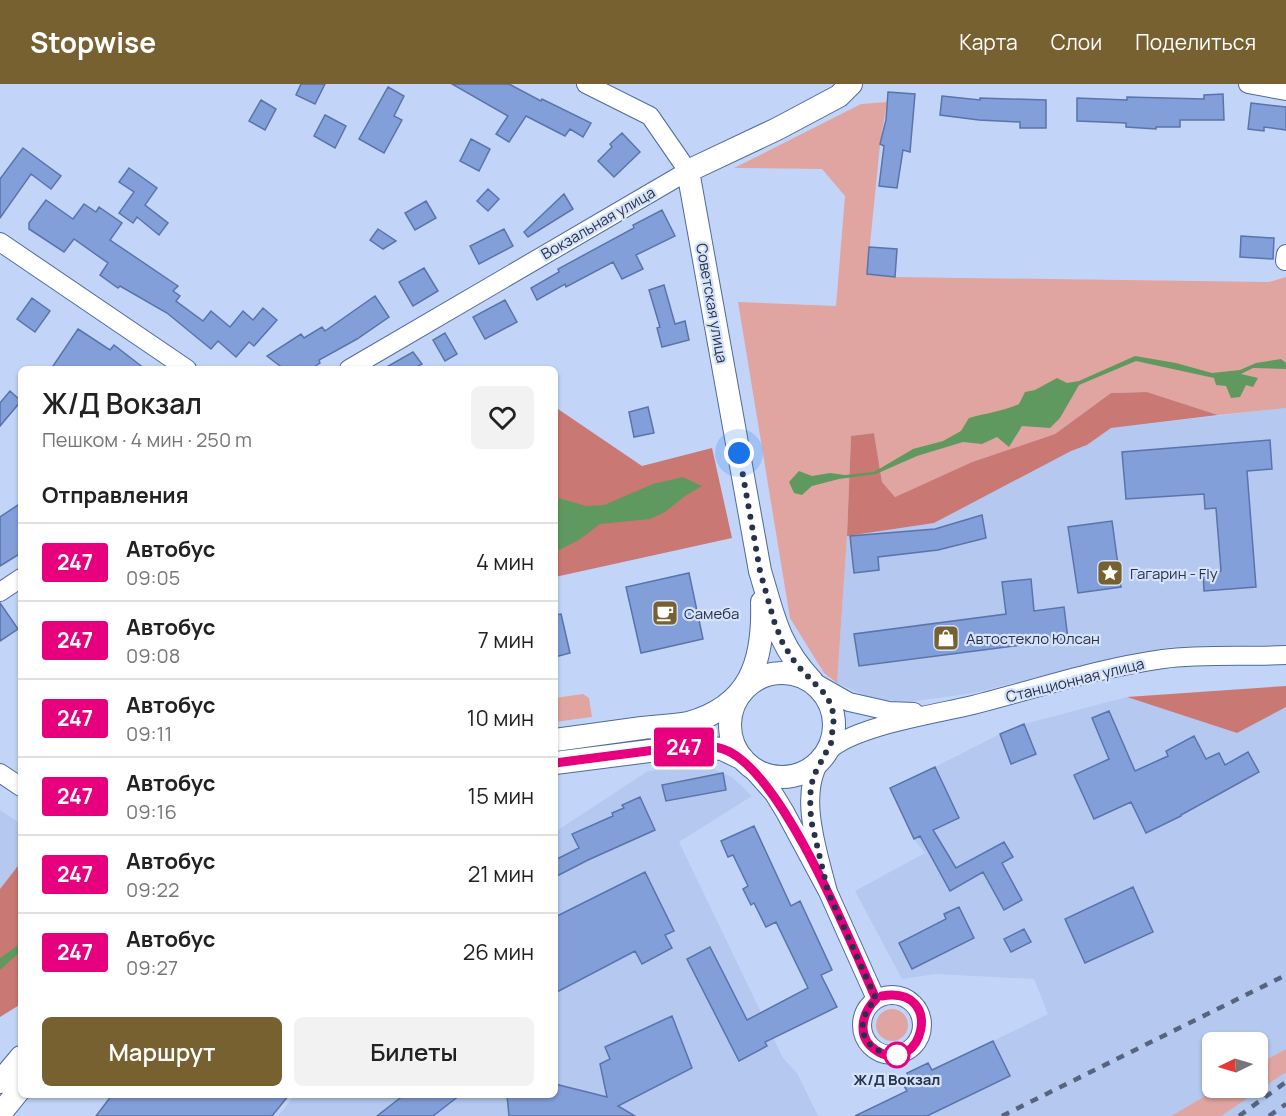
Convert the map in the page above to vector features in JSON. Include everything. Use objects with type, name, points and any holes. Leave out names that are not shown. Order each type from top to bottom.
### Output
[{"type":"main road","name":"Вокзальная улица","points":[[688,171],[839,96],[851,84]]},
{"type":"main road","name":"Советская улица","points":[[688,171],[760,571],[783,644],[796,664],[812,681]]},
{"type":"main road","name":"Советская улица","points":[[739,695],[753,673],[763,626],[760,571]]},
{"type":"main road","points":[[558,740],[687,723],[722,709],[754,680],[774,673],[787,672],[801,675],[812,681],[831,704],[834,717],[834,734],[827,752],[819,762],[806,771],[782,777],[759,771],[743,759],[722,749],[689,746],[558,763]]},
{"type":"main road","points":[[739,695],[732,710],[730,728],[734,744],[743,759]]},
{"type":"main road","points":[[0,1082],[18,1061]]},
{"type":"main road","points":[[0,1114],[18,1092]]},
{"type":"street","name":"Советская улица","points":[[586,84],[650,116],[688,171]]},
{"type":"street","points":[[1248,84],[1286,91]]},
{"type":"street","name":"Вокзальная улица","points":[[354,366],[688,171]]},
{"type":"street","points":[[0,242],[183,366]]},
{"type":"street","points":[[0,592],[18,580]]},
{"type":"street","name":"Станционная улица","points":[[827,752],[852,736],[890,724],[1119,666],[1167,659],[1286,655]]},
{"type":"street","name":"Станционная улица","points":[[812,681],[849,702],[889,711],[937,713]]},
{"type":"street","points":[[827,752],[813,777],[810,796],[811,820],[828,892]]},
{"type":"street","points":[[743,759],[774,794],[828,892],[876,999]]},
{"type":"street","points":[[0,773],[18,785]]},
{"type":"shaded area","points":[[887,102],[880,145],[867,274],[895,277],[1269,282],[1286,277],[1286,408],[1218,415],[1147,392],[1111,393],[1055,434],[972,462],[895,497],[882,482],[874,433],[851,436],[837,683],[824,673],[790,618],[738,302],[836,306],[845,196],[822,169],[734,168],[861,104]]},
{"type":"shaded area","points":[[1135,356],[1176,363],[1212,373],[1240,370],[1256,363],[1281,359],[1286,363],[1286,369],[1253,368],[1241,374],[1258,378],[1253,387],[1246,385],[1240,397],[1231,398],[1226,386],[1216,385],[1214,378],[1136,361],[1079,385],[1060,418],[1050,428],[1022,426],[1009,447],[997,437],[982,444],[963,442],[917,456],[876,474],[839,479],[812,486],[802,495],[794,493],[789,482],[799,471],[812,476],[830,473],[845,475],[874,472],[913,449],[943,441],[961,431],[969,418],[1019,404],[1025,392],[1035,390],[1057,378],[1067,383],[1079,381]]},
{"type":"shaded area","points":[[1147,392],[1218,415],[1111,428],[1087,445],[1071,451],[934,523],[847,536],[851,436],[874,433],[882,482],[895,497],[972,462],[1055,434],[1111,393]]},
{"type":"shaded area","points":[[1286,408],[1286,645],[1172,647],[1108,659],[974,693],[907,702],[869,698],[837,683],[847,536],[934,523],[1071,451],[1087,445],[1111,428]]},
{"type":"shaded area","points":[[558,409],[642,466],[712,448],[732,538],[558,576]]},
{"type":"shaded area","points":[[683,477],[702,486],[665,512],[650,519],[600,524],[579,540],[558,550],[558,498],[586,506],[604,505],[653,484]]},
{"type":"shaded area","points":[[1286,686],[1286,707],[1237,733],[1127,697]]},
{"type":"shaded area","points":[[583,694],[589,698],[592,717],[558,722],[558,698]]},
{"type":"shaded area","points":[[1127,697],[1237,733],[1286,707],[1286,1049],[1268,1059],[1268,1032],[1202,1032],[1202,1098],[1171,1116],[927,1116],[1010,1075],[993,1041],[1048,1014],[1034,979],[936,974],[902,979],[855,891],[925,853],[914,839],[958,818],[935,767],[1024,724]]},
{"type":"shaded area","points":[[709,767],[732,777],[752,796],[679,842],[783,1058],[797,1073],[818,1116],[278,1116],[293,1098],[558,1098],[558,830],[648,771]]},
{"type":"shaded area","points":[[0,810],[18,822],[18,866],[0,889]]},
{"type":"shaded area","points":[[18,866],[18,1006],[0,1017],[0,889]]},
{"type":"shaded area","points":[[18,945],[18,954],[0,970],[0,958]]},
{"type":"shaded area","points":[[892,1009],[903,1014],[908,1025],[903,1036],[892,1041],[881,1036],[876,1025],[881,1014]]},
{"type":"shaded area","points":[[1286,1049],[1286,1072],[1268,1084],[1268,1059]]},
{"type":"shaded area","points":[[1286,1071],[1286,1116],[1220,1116],[1246,1098],[1268,1098],[1268,1083]]},
{"type":"shaded area","points":[[1202,1098],[1248,1098],[1221,1116],[1171,1116]]},
{"type":"building","points":[[301,84],[325,84],[315,104],[296,95]]},
{"type":"building","points":[[452,84],[509,84],[591,123],[583,137],[570,129],[565,136],[526,116],[509,142],[496,134],[508,116]]},
{"type":"building","points":[[388,87],[404,96],[394,116],[402,120],[384,153],[359,139]]},
{"type":"building","points":[[888,92],[915,94],[910,152],[903,150],[897,188],[879,186],[884,146],[880,144],[886,120]]},
{"type":"building","points":[[1223,94],[1224,120],[1180,120],[1180,127],[1156,127],[1156,129],[1126,127],[1126,123],[1077,121],[1077,98],[1204,99],[1204,95]]},
{"type":"building","points":[[942,96],[980,100],[980,98],[1046,100],[1046,128],[1020,128],[1020,122],[940,115]]},
{"type":"building","points":[[261,100],[276,109],[265,130],[249,121]]},
{"type":"building","points":[[1251,103],[1286,107],[1286,130],[1264,127],[1264,131],[1248,129]]},
{"type":"building","points":[[325,115],[346,126],[335,148],[314,136]]},
{"type":"building","points":[[622,133],[640,152],[614,177],[598,161],[612,147],[610,144]]},
{"type":"building","points":[[471,139],[490,149],[479,171],[460,161]]},
{"type":"building","points":[[23,148],[61,176],[51,189],[31,174],[0,218],[0,179]]},
{"type":"building","points":[[129,168],[157,188],[145,205],[168,223],[159,235],[137,217],[133,223],[119,213],[134,192],[119,182]]},
{"type":"building","points":[[488,189],[499,199],[488,211],[477,201]]},
{"type":"building","points":[[564,194],[573,209],[528,237],[524,232]]},
{"type":"building","points":[[46,200],[73,219],[84,204],[96,212],[99,207],[122,223],[110,240],[178,286],[173,291],[180,296],[176,301],[203,321],[211,311],[230,327],[243,311],[253,320],[263,308],[277,320],[254,346],[249,342],[236,357],[218,341],[211,349],[167,313],[120,286],[118,288],[100,275],[108,263],[74,239],[64,252],[29,229],[29,223]]},
{"type":"building","points":[[426,201],[436,218],[415,230],[405,213]]},
{"type":"building","points":[[662,210],[675,236],[636,255],[643,269],[622,279],[613,262],[537,300],[531,288],[559,272],[558,269],[634,228],[633,225]]},
{"type":"building","points":[[378,229],[396,241],[383,249],[370,240]]},
{"type":"building","points":[[504,229],[513,246],[479,264],[470,246]]},
{"type":"building","points":[[1241,236],[1274,238],[1273,259],[1240,257]]},
{"type":"building","points":[[869,247],[897,249],[895,277],[867,274]]},
{"type":"building","points":[[424,268],[438,291],[413,306],[399,282]]},
{"type":"building","points":[[664,285],[675,324],[685,321],[689,340],[662,347],[657,328],[660,327],[649,290]]},
{"type":"building","points":[[375,296],[389,317],[357,339],[319,360],[320,363],[316,366],[280,366],[267,356],[301,334],[304,338],[322,327],[325,331]]},
{"type":"building","points":[[32,298],[50,311],[35,332],[17,319]]},
{"type":"building","points":[[505,300],[517,322],[485,339],[473,317]]},
{"type":"building","points":[[78,329],[110,350],[114,345],[141,366],[53,366]]},
{"type":"building","points":[[445,333],[457,354],[445,361],[433,340]]},
{"type":"building","points":[[413,352],[422,364],[418,366],[388,366]]},
{"type":"building","points":[[10,391],[18,398],[18,405],[0,426],[0,403]]},
{"type":"building","points":[[648,407],[654,433],[634,437],[629,412]]},
{"type":"building","points":[[1270,440],[1272,469],[1247,471],[1256,587],[1204,591],[1203,572],[1221,571],[1216,508],[1205,509],[1204,494],[1126,499],[1122,452]]},
{"type":"building","points":[[18,505],[18,555],[0,566],[0,517]]},
{"type":"building","points":[[982,515],[986,538],[938,550],[878,557],[879,570],[854,573],[850,536],[935,529]]},
{"type":"building","points":[[1112,521],[1121,587],[1078,593],[1068,527]]},
{"type":"building","name":"Самеба","points":[[689,573],[703,639],[641,653],[626,587]]},
{"type":"building","points":[[1031,579],[1034,611],[1064,607],[1068,639],[859,666],[854,634],[1006,614],[1002,582]]},
{"type":"building","points":[[0,603],[18,629],[0,641]]},
{"type":"building","points":[[558,614],[561,614],[570,653],[558,656]]},
{"type":"building","points":[[1109,711],[1135,771],[1168,756],[1166,751],[1194,736],[1206,759],[1219,753],[1225,765],[1248,752],[1259,772],[1146,833],[1131,802],[1094,819],[1074,775],[1109,759],[1092,718]]},
{"type":"building","points":[[1024,724],[1036,754],[1011,764],[1000,734]]},
{"type":"building","points":[[935,767],[959,818],[933,830],[956,868],[1004,842],[1013,857],[1002,863],[1022,900],[1004,910],[983,872],[950,891],[920,836],[914,839],[890,788]]},
{"type":"building","points":[[723,773],[726,790],[666,801],[662,785]]},
{"type":"building","points":[[640,797],[655,830],[558,875],[558,858],[579,848],[572,834],[613,816],[612,813],[624,808],[622,805]]},
{"type":"building","points":[[754,826],[791,906],[800,901],[832,970],[821,975],[837,1007],[765,1042],[767,1046],[739,1061],[687,959],[710,947],[747,1020],[808,988],[776,922],[766,927],[754,903],[751,905],[743,889],[748,886],[733,855],[728,857],[721,841]]},
{"type":"building","points":[[645,872],[674,931],[665,935],[672,948],[642,964],[635,951],[558,991],[558,916]]},
{"type":"building","points":[[1133,887],[1153,932],[1085,963],[1065,919]]},
{"type":"building","points":[[959,907],[974,938],[912,969],[899,943],[946,919],[944,914]]},
{"type":"building","points":[[1024,929],[1031,942],[1011,952],[1004,939]]},
{"type":"building","points":[[672,1016],[692,1068],[618,1106],[635,1116],[509,1116],[507,1098],[558,1098],[558,1085],[607,1097],[600,1064],[610,1059],[605,1047]]},
{"type":"building","points":[[993,1041],[1010,1076],[927,1116],[855,1116],[907,1091],[904,1086],[912,1083],[907,1073],[928,1063],[932,1070]]},
{"type":"building","points":[[110,1098],[287,1098],[272,1116],[96,1116]]},
{"type":"building","points":[[400,1098],[456,1098],[433,1116],[377,1116]]},
{"type":"railway","points":[[1002,1116],[1286,975]]},
{"type":"railway","points":[[1239,1116],[1286,1082]]},
{"type":"railway","points":[[1269,1116],[1286,1104]]},
{"type":"bus line","name":"247","points":[[558,763],[689,746],[722,749],[743,759],[774,794],[785,812],[828,892],[876,999],[867,1008],[863,1019],[862,1029],[865,1038],[878,1052],[888,1055],[906,1052],[920,1038],[922,1019],[919,1010],[903,996],[892,994],[882,996]]},
{"type":"place","name":"Гагарин - Fly","points":[[1110,573]]},
{"type":"place","name":"Самеба","points":[[665,613]]},
{"type":"place","name":"Автостекло Юлсан","points":[[946,638]]},
{"type":"place","name":"Ж/Д Вокзал","points":[[897,1055]]},
{"type":"route","points":[[739,453],[760,571],[774,621],[783,644],[796,664],[824,693],[831,704],[834,717],[834,734],[831,743],[813,777],[810,796],[811,820],[828,892],[876,999],[867,1008],[862,1029],[865,1038],[878,1052],[897,1055]]}]
